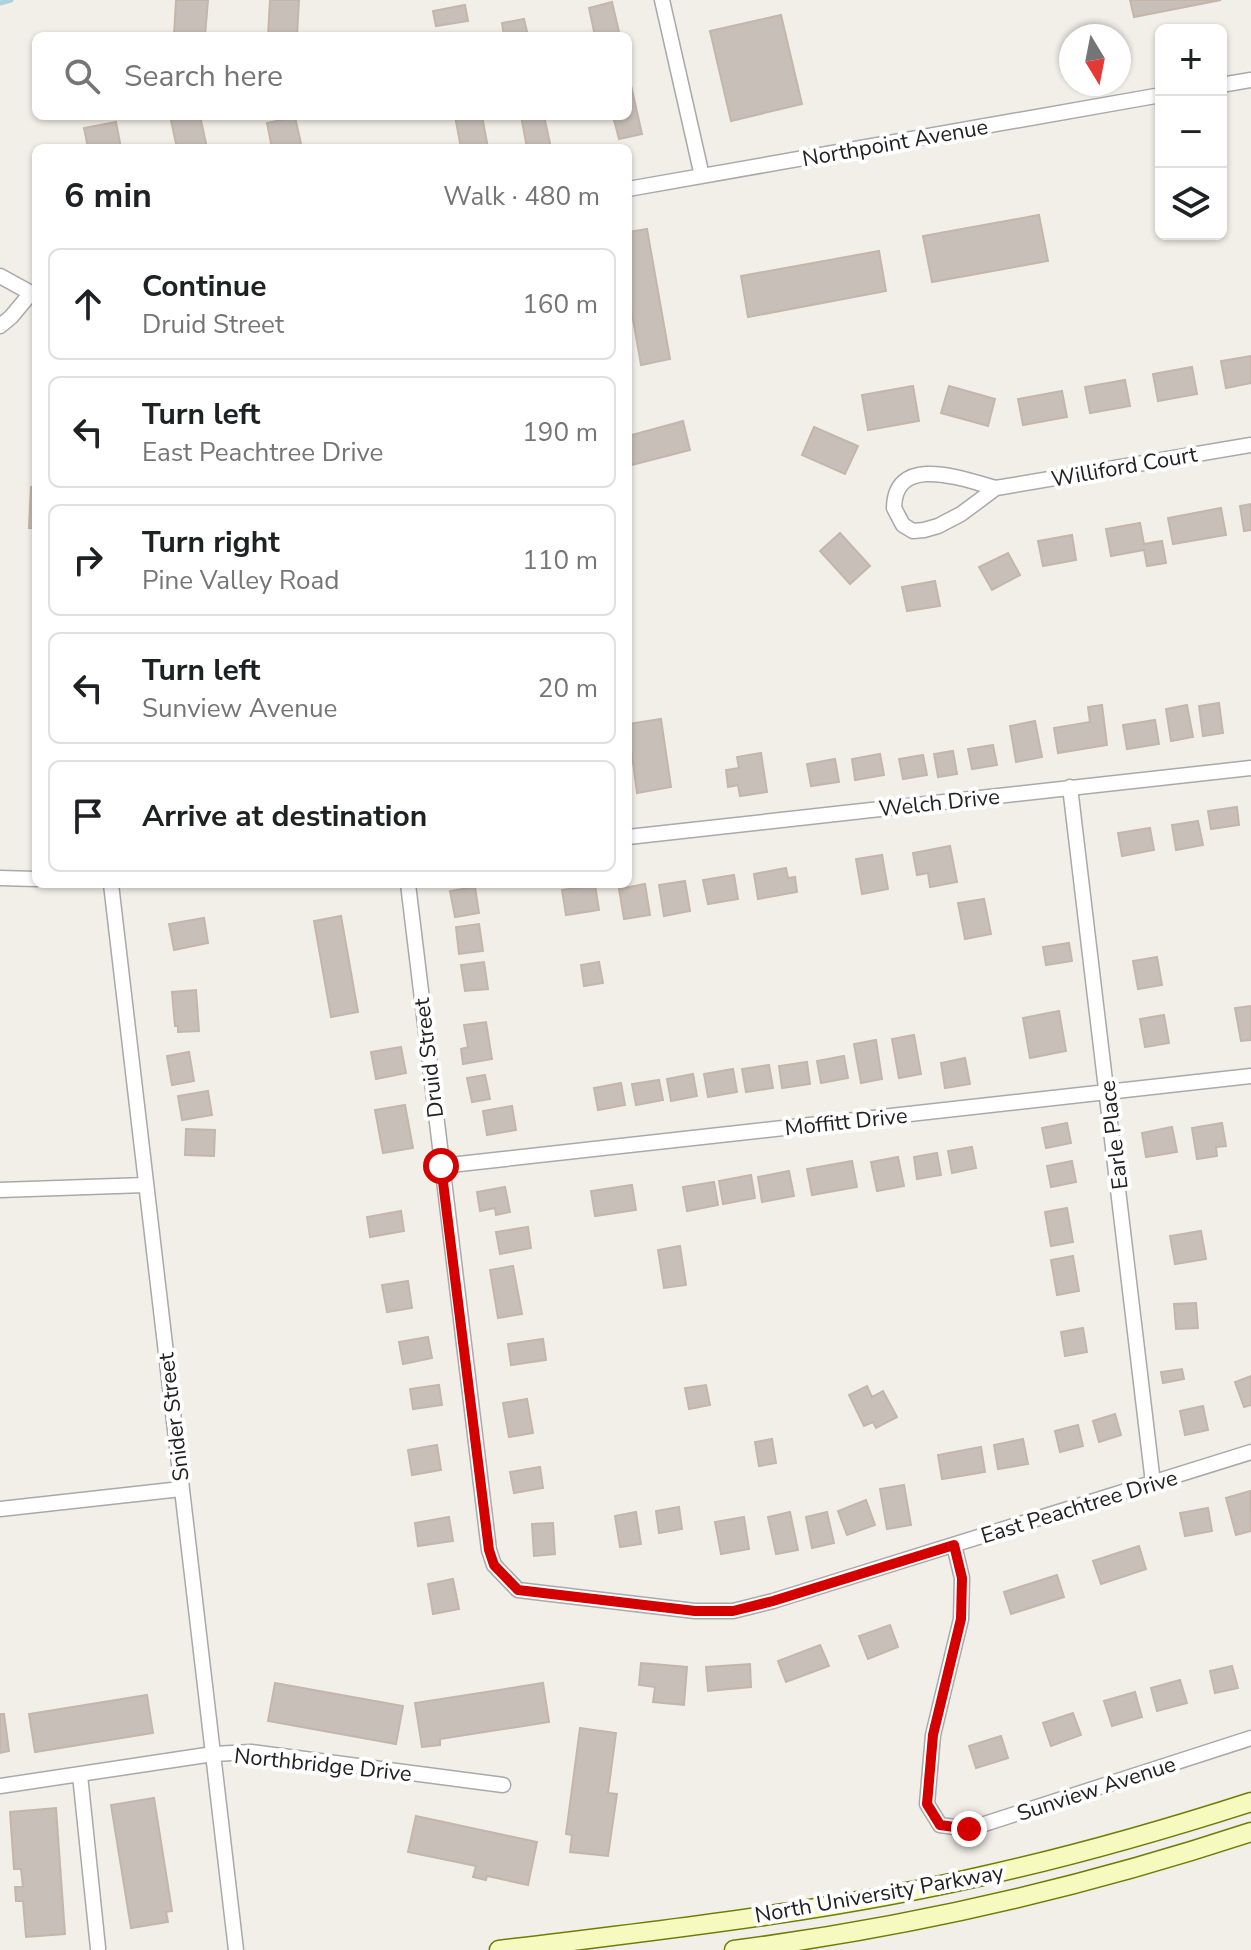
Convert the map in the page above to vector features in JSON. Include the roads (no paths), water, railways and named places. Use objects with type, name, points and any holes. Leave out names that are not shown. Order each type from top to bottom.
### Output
[{"type":"main road","name":"North University Parkway","points":[[499,1950],[786,1912],[915,1890],[986,1876],[1112,1843],[1251,1802]]},
{"type":"main road","name":"North University Parkway","points":[[734,1950],[808,1940],[1010,1901],[1147,1866],[1251,1832]]},
{"type":"street","points":[[662,0],[702,176]]},
{"type":"street","points":[[1227,84],[1251,80]]},
{"type":"street","name":"Northpoint Avenue","points":[[632,188],[1155,96]]},
{"type":"street","points":[[0,276],[32,291]]},
{"type":"street","points":[[0,326],[32,294]]},
{"type":"street","name":"Williford Court","points":[[996,488],[961,514],[924,530],[913,531],[903,525],[894,508],[898,489],[911,477],[920,475],[942,473],[996,488],[1251,445]]},
{"type":"street","name":"Welch Drive","points":[[632,837],[1251,768]]},
{"type":"street","name":"Earle Place","points":[[1070,787],[1109,1092],[1153,1483]]},
{"type":"street","points":[[0,878],[32,879]]},
{"type":"street","name":"Snider Street","points":[[111,888],[236,1950]]},
{"type":"street","name":"Druid Street","points":[[408,888],[489,1550],[494,1565]]},
{"type":"street","name":"Moffitt Drive","points":[[441,1166],[1251,1076]]},
{"type":"street","points":[[0,1190],[145,1185]]},
{"type":"street","name":"East Peachtree Drive","points":[[494,1565],[518,1590],[695,1611],[733,1611],[1251,1452]]},
{"type":"street","points":[[0,1509],[181,1489]]},
{"type":"street","name":"Sunview Avenue","points":[[954,1545],[962,1578],[961,1619],[933,1735],[927,1791],[927,1804],[940,1825],[969,1829],[1251,1738]]},
{"type":"street","name":"Northbridge Drive","points":[[0,1786],[213,1754],[251,1752],[503,1785]]},
{"type":"street","points":[[80,1775],[98,1948]]},
{"type":"waterway","points":[[0,3],[11,0]]}]
